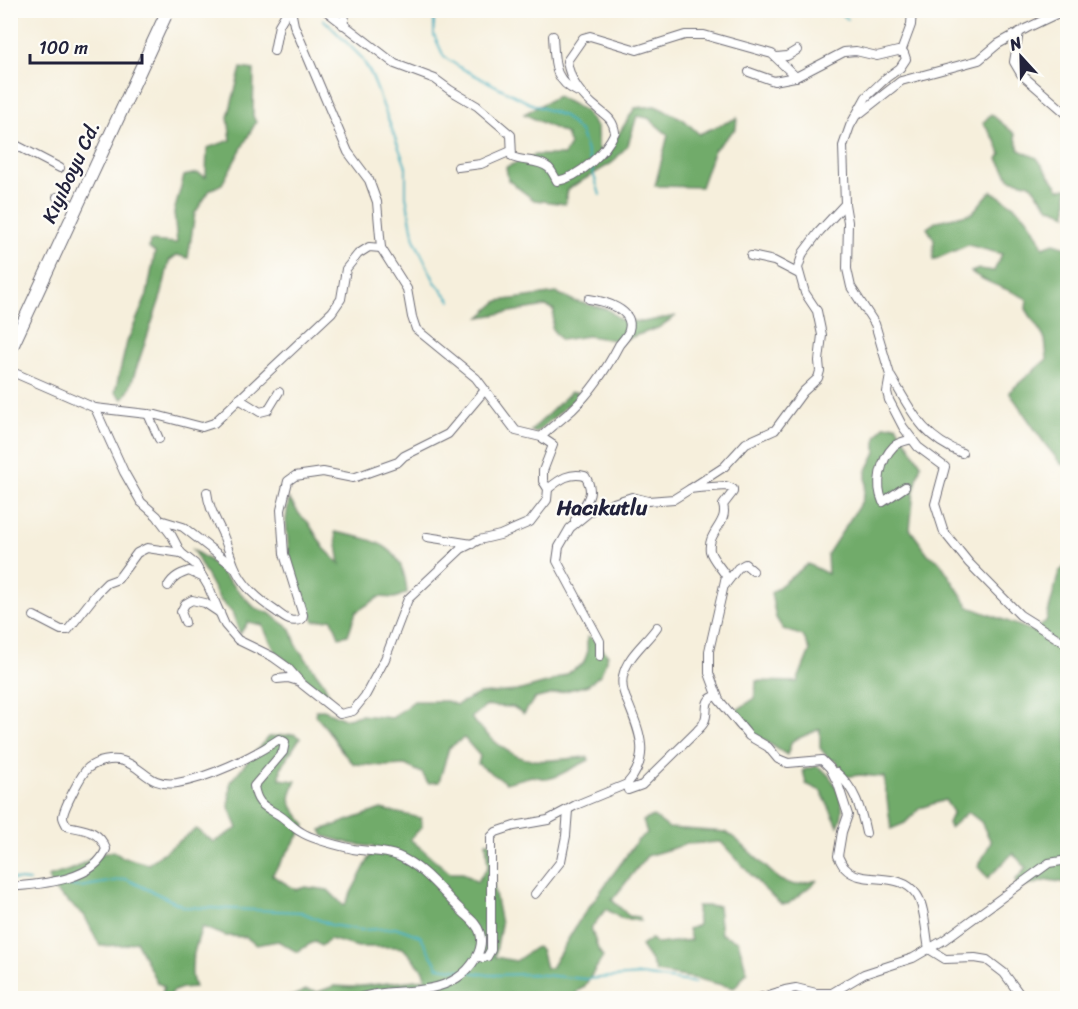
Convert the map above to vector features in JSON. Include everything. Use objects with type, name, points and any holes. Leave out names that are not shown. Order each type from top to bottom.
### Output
[{"type":"street","points":[[10,15],[13,10]]},
{"type":"street","name":"Kıyıboyu Cd.","points":[[10,351],[168,10]]},
{"type":"street","points":[[274,51],[279,25],[290,10]]},
{"type":"street","points":[[95,408],[124,472],[141,502],[160,520],[181,553],[195,564],[225,624],[238,640],[273,657],[287,667],[298,681],[340,714],[353,711],[365,696],[385,659],[408,599],[462,549],[530,522],[547,500],[548,489],[543,481],[543,471],[553,445],[541,438],[516,431],[485,390],[455,359],[416,329],[411,317],[407,289],[381,248],[377,202],[369,180],[348,152],[294,25],[290,10]]},
{"type":"street","points":[[325,10],[395,64],[435,79],[477,106],[511,135],[512,157],[537,162],[550,168],[556,181],[567,179],[575,174],[607,147],[615,132],[613,123],[607,114],[599,110],[574,85],[569,73],[567,61],[583,38],[590,36],[637,50],[685,35],[704,35],[756,48],[777,57],[795,77]]},
{"type":"street","points":[[342,25],[345,10]]},
{"type":"street","points":[[902,52],[911,25],[912,10]]},
{"type":"street","points":[[857,116],[901,81],[979,60],[998,44],[1065,10]]},
{"type":"street","points":[[1019,32],[1014,62],[1021,74],[1068,115]]},
{"type":"street","points":[[553,36],[558,76],[566,86],[584,95]]},
{"type":"street","points":[[777,57],[787,56],[797,50]]},
{"type":"street","points":[[749,72],[774,81],[795,77],[844,52],[856,51],[877,56],[898,51],[904,53],[906,59],[900,68],[866,97],[850,126],[843,146],[845,204],[848,222],[847,269],[851,287],[875,324],[890,375],[926,433],[942,445],[962,453]]},
{"type":"street","points":[[10,142],[60,168]]},
{"type":"street","points":[[458,167],[481,164],[511,151]]},
{"type":"street","points":[[57,197],[76,207]]},
{"type":"street","points":[[570,528],[592,510],[609,503],[632,497],[648,501],[674,499],[724,467],[746,442],[775,430],[803,392],[818,378],[820,371],[822,335],[817,311],[806,293],[798,268],[803,253],[845,204]]},
{"type":"street","points":[[10,371],[95,408],[148,414],[202,427],[214,423],[332,312],[341,299],[346,269],[358,254],[369,247],[381,248]]},
{"type":"street","points":[[750,256],[774,261],[799,274]]},
{"type":"street","points":[[541,438],[560,418],[573,409],[590,389],[610,363],[630,329],[628,320],[620,309],[609,302],[589,300]]},
{"type":"street","points":[[890,375],[887,392],[903,427],[918,447],[945,467],[935,504],[944,532],[969,563],[1020,615],[1068,645]]},
{"type":"street","points":[[207,492],[209,507],[244,584],[262,602],[290,621],[302,619],[303,615],[284,554],[280,510],[288,482],[295,476],[323,472],[353,478],[398,462],[404,456],[448,434],[485,390]]},
{"type":"street","points":[[239,399],[260,412],[268,410],[279,392]]},
{"type":"street","points":[[148,414],[159,439]]},
{"type":"street","points":[[905,487],[883,502],[879,486],[880,472],[895,444],[912,440]]},
{"type":"street","points":[[548,489],[575,473],[585,476],[592,486],[591,493],[559,547],[557,561],[600,641],[600,656]]},
{"type":"street","points":[[690,489],[708,486],[726,486],[733,489],[723,505],[725,511],[723,519],[711,537],[710,552],[726,576],[709,651],[709,673],[717,696],[749,736],[768,747],[778,759],[788,762],[822,760],[839,775],[856,796],[861,807],[866,833]]},
{"type":"street","points":[[160,520],[183,527],[235,567]]},
{"type":"street","points":[[428,537],[473,544]]},
{"type":"street","points":[[34,616],[61,630],[68,630],[97,593],[107,584],[118,579],[137,553],[147,548],[181,553]]},
{"type":"street","points":[[724,586],[738,568],[745,564],[753,571]]},
{"type":"street","points":[[168,586],[181,573],[189,570],[203,577]]},
{"type":"street","points":[[185,622],[181,612],[185,604],[192,600],[205,603],[220,613]]},
{"type":"street","points":[[477,956],[487,957],[491,950],[491,837],[496,832],[514,826],[548,820],[627,784],[638,770],[642,747],[639,730],[626,698],[623,675],[631,658],[657,627]]},
{"type":"street","points":[[277,679],[288,678],[298,681]]},
{"type":"street","points":[[627,784],[628,790],[642,785],[705,722],[706,703],[712,697],[717,696]]},
{"type":"street","points":[[10,887],[51,883],[78,875],[102,861],[106,849],[102,839],[90,831],[67,826],[63,818],[65,808],[86,770],[96,763],[105,760],[123,761],[158,782],[175,783],[197,778],[237,763],[260,752],[279,739],[285,742],[283,752],[254,786],[255,796],[260,804],[281,816],[301,833],[351,849],[384,851],[399,856],[416,866],[442,888],[480,931],[482,944],[477,956],[456,979],[430,989],[366,996],[359,999]]},
{"type":"street","points":[[830,768],[848,815],[842,832],[838,856],[846,870],[859,875],[895,880],[906,884],[918,896],[929,949],[945,959],[975,957],[987,960],[1004,973],[1021,996]]},
{"type":"street","points":[[535,894],[561,861],[568,810]]},
{"type":"street","points":[[759,999],[796,988],[816,993],[832,993],[864,974],[913,958],[929,949],[1049,862],[1068,860]]},
{"type":"street","points":[[779,992],[792,999]]},
{"type":"green space","points":[[241,68],[254,70],[253,116],[256,122],[222,184],[210,190],[195,213],[188,258],[177,255],[169,261],[162,293],[129,390],[123,399],[115,392],[127,342],[147,295],[155,252],[149,248],[150,241],[177,243],[174,212],[184,176],[197,173],[206,177],[207,148],[231,140],[228,117]]},
{"type":"green space","points":[[557,96],[585,111],[597,128],[598,148],[606,154],[635,108],[655,106],[683,119],[699,134],[737,118],[736,128],[714,150],[701,187],[655,186],[668,135],[648,118],[637,116],[628,145],[612,163],[568,189],[565,204],[534,200],[508,180],[506,167],[535,155],[564,155],[570,145],[566,134],[524,114]]},
{"type":"green space","points":[[991,114],[1015,134],[1019,150],[1037,158],[1059,189],[1067,188],[1067,214],[1049,207],[1030,184],[1010,179],[998,159],[1001,154],[996,141],[983,123]]},
{"type":"green space","points":[[991,191],[1023,214],[1033,227],[1043,247],[1054,243],[1067,247],[1068,462],[1062,465],[1009,392],[1047,359],[1045,339],[1026,309],[1027,299],[971,272],[979,269],[994,271],[1002,254],[968,245],[933,260],[934,239],[927,228],[937,221],[972,213]]},
{"type":"green space","points":[[557,293],[574,301],[607,309],[621,320],[643,322],[676,316],[658,328],[620,341],[588,336],[561,340],[552,329],[554,310],[546,306],[480,317],[498,301]]},
{"type":"green space","points":[[571,392],[578,392],[577,397],[536,433],[531,431]]},
{"type":"green space","points":[[896,425],[921,464],[914,491],[910,529],[928,554],[940,562],[969,607],[1033,631],[1046,621],[1059,572],[1067,565],[1067,883],[1048,880],[1020,888],[1015,881],[1026,868],[1013,853],[988,878],[978,867],[991,842],[981,822],[968,812],[950,828],[948,823],[953,812],[945,800],[920,808],[905,823],[891,829],[884,777],[860,775],[845,777],[836,761],[829,759],[820,748],[820,729],[792,741],[787,755],[751,732],[734,712],[755,698],[756,681],[797,682],[810,650],[803,636],[783,629],[776,618],[771,593],[808,564],[828,574],[827,555],[862,501],[866,472],[876,452],[876,437],[884,426]]},
{"type":"green space","points":[[289,499],[308,522],[324,548],[340,564],[335,532],[375,542],[394,554],[405,577],[407,593],[395,598],[379,597],[356,612],[348,635],[339,637],[332,619],[314,621],[290,564],[286,520]]},
{"type":"green space","points":[[193,550],[209,560],[255,608],[269,613],[291,629],[297,647],[323,682],[330,696],[323,695],[275,651],[262,625],[248,622],[240,634],[232,612],[220,600]]},
{"type":"green space","points":[[587,637],[593,638],[608,655],[601,674],[588,685],[534,699],[524,714],[513,707],[486,706],[471,718],[498,744],[523,758],[546,761],[588,757],[589,760],[555,777],[547,779],[532,776],[506,783],[478,764],[480,756],[464,738],[449,748],[439,782],[428,783],[422,773],[405,765],[354,764],[315,715],[316,710],[324,710],[344,719],[361,715],[392,718],[414,701],[447,701],[456,705],[479,694],[517,691],[550,682],[583,664],[587,654]]},
{"type":"green space","points":[[294,734],[300,738],[281,767],[280,779],[296,781],[290,800],[306,825],[272,875],[296,890],[305,887],[328,890],[344,906],[375,847],[352,844],[324,836],[321,830],[381,809],[421,818],[422,827],[410,839],[450,873],[463,873],[477,882],[488,867],[486,842],[495,842],[494,889],[501,924],[495,957],[516,961],[536,947],[541,949],[546,968],[551,968],[579,921],[637,841],[647,833],[643,821],[653,816],[669,828],[726,832],[780,880],[795,885],[818,880],[788,904],[781,904],[763,888],[721,842],[687,844],[647,856],[612,900],[629,916],[639,917],[641,921],[620,918],[606,909],[591,928],[603,957],[584,987],[576,992],[578,998],[532,998],[509,994],[504,998],[252,998],[293,996],[306,990],[318,992],[334,986],[352,987],[426,979],[422,969],[403,948],[358,947],[330,939],[321,946],[315,941],[297,952],[278,941],[256,945],[246,937],[226,936],[202,927],[192,965],[195,987],[182,988],[171,992],[169,998],[161,998],[164,986],[157,983],[136,941],[125,945],[100,946],[84,915],[55,891],[48,877],[76,868],[97,855],[113,851],[122,857],[148,864],[196,829],[214,842],[238,828],[229,807],[230,782],[268,737]]},
{"type":"green space","points":[[817,766],[830,777],[839,793],[842,810],[838,826],[821,791],[806,784],[803,770]]},
{"type":"green space","points":[[697,906],[718,906],[721,934],[738,941],[747,972],[734,988],[656,972],[641,946],[651,939],[657,944],[691,940],[688,929],[698,925]]},
{"type":"waterway","points":[[434,10],[434,35],[444,57],[529,103],[564,116],[581,133],[590,161]]},
{"type":"waterway","points":[[835,10],[848,19]]},
{"type":"waterway","points":[[323,19],[361,57],[372,76],[406,167],[406,196],[414,239],[435,282],[451,301]]},
{"type":"waterway","points":[[591,166],[600,195]]},
{"type":"waterway","points":[[10,879],[29,881]]},
{"type":"waterway","points":[[59,884],[80,887],[126,879],[185,907],[301,912],[331,925],[361,930],[398,928],[420,936],[438,967],[461,970]]},
{"type":"waterway","points":[[470,972],[489,975],[533,974],[585,979],[641,975],[696,983]]},
{"type":"district","name":"Hacıkutlu","points":[[602,508]]}]
